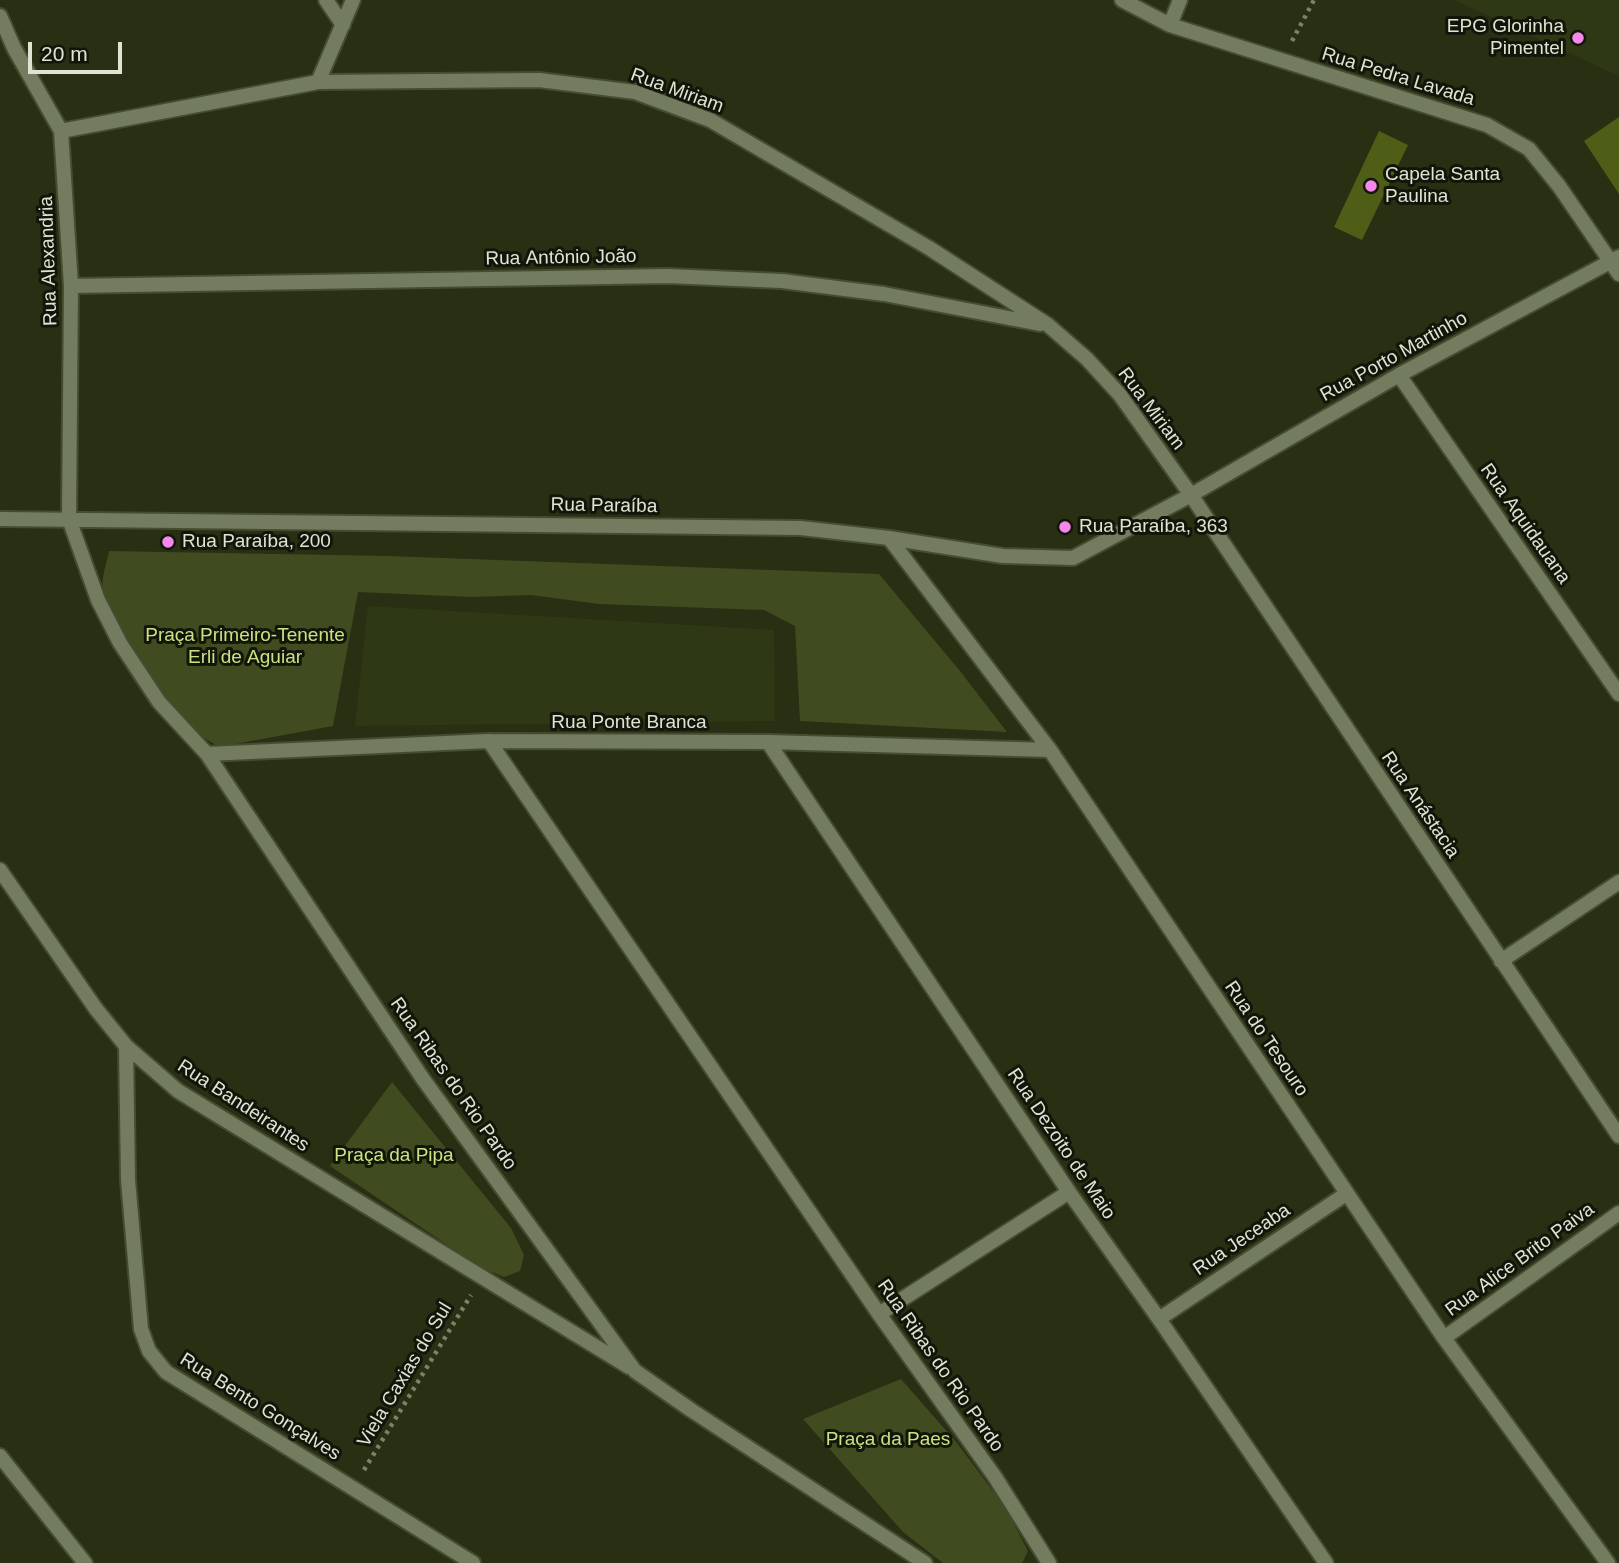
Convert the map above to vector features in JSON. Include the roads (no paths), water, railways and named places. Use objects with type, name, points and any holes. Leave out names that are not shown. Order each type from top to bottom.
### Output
[{"type":"street","points":[[326,0],[343,25]]},
{"type":"street","points":[[318,82],[353,0]]},
{"type":"street","name":"Rua Pedra Lavada","points":[[1122,0],[1170,25],[1488,125],[1529,149],[1616,265]]},
{"type":"street","points":[[1170,25],[1180,0]]},
{"type":"street","name":"Rua Alexandria","points":[[0,16],[14,48],[61,131],[71,286],[69,519]]},
{"type":"street","name":"Rua Miriam","points":[[61,131],[318,82],[539,80],[635,92],[710,120],[929,248],[1048,325],[1087,359],[1121,396],[1191,495]]},
{"type":"street","name":"Rua Porto Martinho","points":[[1191,495],[1399,375],[1616,265]]},
{"type":"street","name":"Rua Antônio João","points":[[71,286],[668,276],[807,284],[884,294],[1048,325]]},
{"type":"street","name":"Rua Aquidauana","points":[[1399,375],[1619,694]]},
{"type":"street","name":"Rua Paraíba","points":[[0,519],[801,528],[889,538],[1003,556],[1073,558],[1191,495]]},
{"type":"street","name":"Rua Anástacia","points":[[1191,495],[1619,1136]]},
{"type":"street","name":"Rua Ribas do Rio Pardo","points":[[69,519],[98,600],[120,643],[159,702],[207,754],[423,1079],[635,1371],[925,1563]]},
{"type":"street","name":"Rua do Tesouro","points":[[889,538],[1050,750],[1444,1338],[1608,1563]]},
{"type":"street","name":"Rua Ribas do Rio Pardo","points":[[489,741],[879,1314],[995,1477],[1049,1563]]},
{"type":"street","name":"Rua Ponte Branca","points":[[207,754],[489,741],[768,742],[1050,750]]},
{"type":"street","name":"Rua Dezoito de Maio","points":[[768,742],[1069,1192],[1159,1318],[1326,1563]]},
{"type":"street","name":"Rua Bandeirantes","points":[[0,870],[96,1009],[126,1046],[178,1091],[635,1371]]},
{"type":"street","points":[[1501,961],[1619,882]]},
{"type":"street","name":"Rua Bento Gonçalves","points":[[126,1046],[128,1180],[141,1329],[149,1351],[166,1372],[473,1563]]},
{"type":"street","points":[[879,1314],[1069,1192]]},
{"type":"street","name":"Rua Jeceaba","points":[[1159,1318],[1346,1194]]},
{"type":"street","name":"Rua Alice Brito Paiva","points":[[1444,1338],[1619,1213]]},
{"type":"street","points":[[0,1456],[85,1563]]},
{"type":"place","name":"EPG Glorinha Pimentel","points":[[1578,38]]},
{"type":"place","name":"Capela Santa Paulina","points":[[1371,186]]},
{"type":"place","name":"Rua Paraíba, 363","points":[[1065,527]]},
{"type":"place","name":"Rua Paraíba, 200","points":[[168,542]]},
{"type":"park label","name":"Praça Primeiro-Tenente Erli de Aguiar","points":[[245,647]]},
{"type":"park label","name":"Praça da Pipa","points":[[394,1156]]},
{"type":"park label","name":"Praça da Paes","points":[[888,1440]]}]
